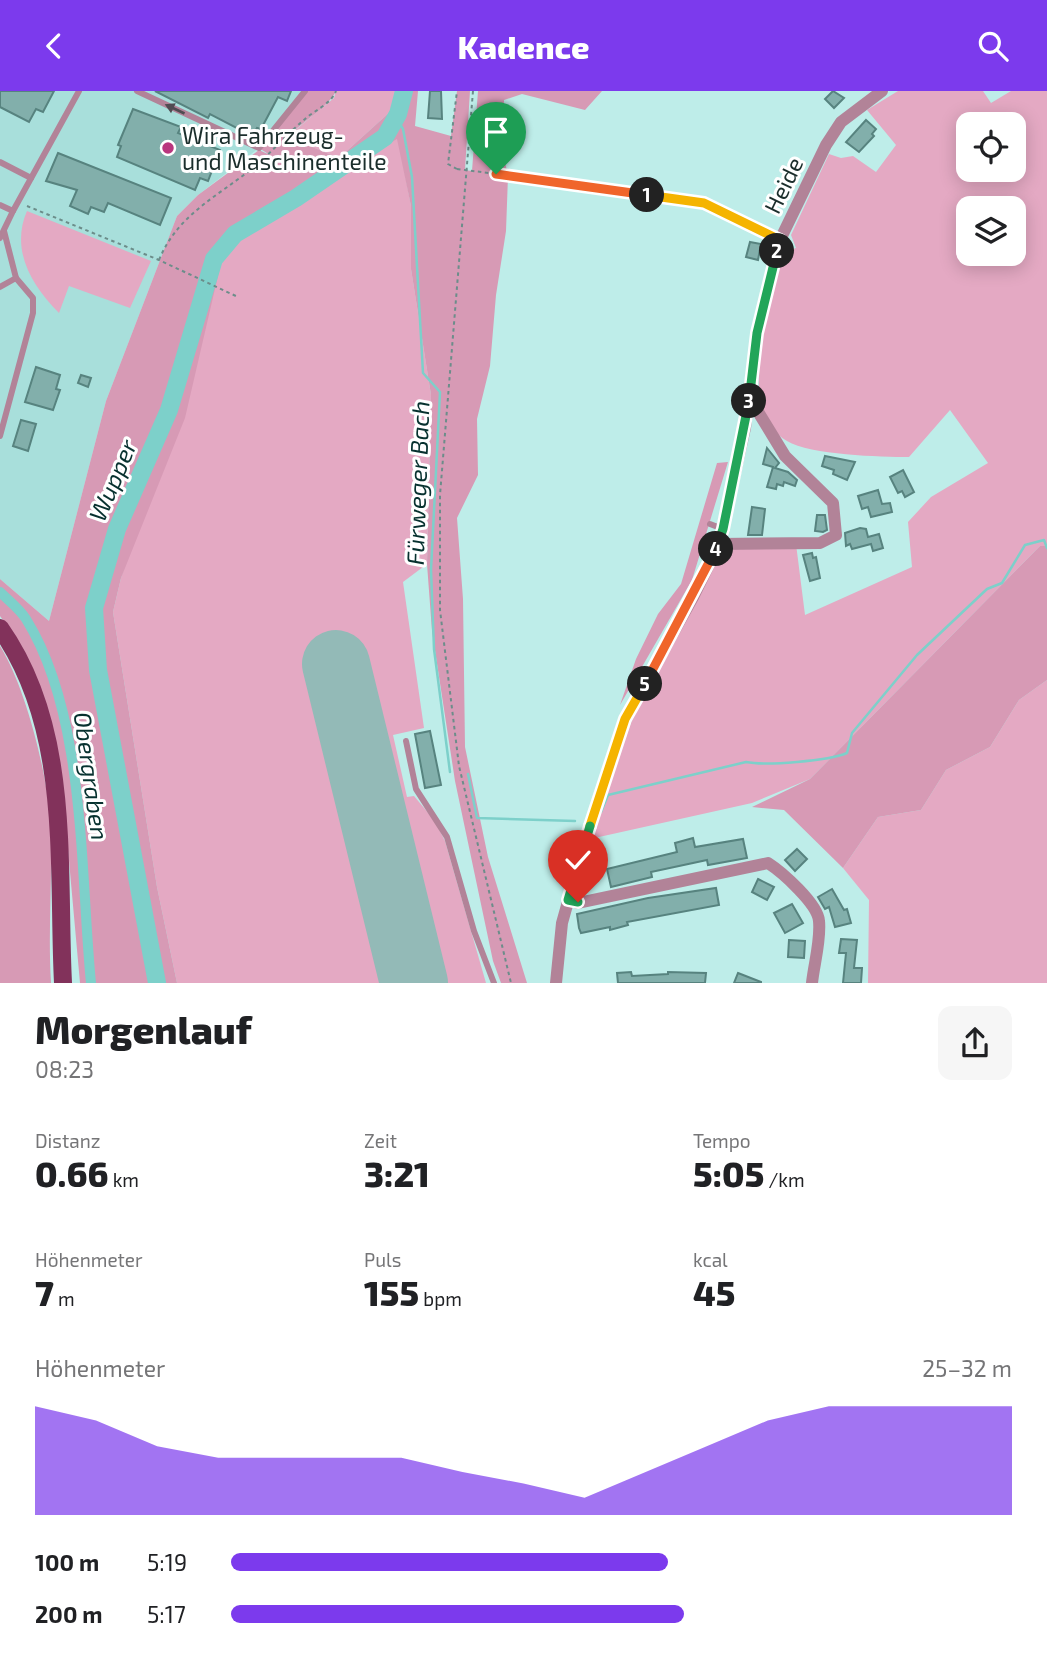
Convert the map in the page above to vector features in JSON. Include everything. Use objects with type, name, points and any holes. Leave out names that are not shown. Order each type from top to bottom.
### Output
[{"type":"main road","points":[[0,628],[21,661],[36,700],[54,783],[61,833],[63,983]]},
{"type":"street","name":"Heide","points":[[780,240],[826,145],[841,122],[882,91]]},
{"type":"street","points":[[556,983],[562,923],[568,900],[625,719],[693,597],[719,544],[749,397],[757,333],[780,240]]},
{"type":"street","points":[[719,544],[820,543],[836,535],[833,503],[785,456],[749,397]]},
{"type":"street","points":[[568,900],[578,902],[768,863],[781,871],[816,911],[819,921],[812,983]]},
{"type":"lane","points":[[0,436],[33,313],[33,298],[16,278],[2,235],[79,91]]},
{"type":"lane","points":[[137,91],[259,148],[305,91]]},
{"type":"lane","points":[[0,162],[31,178]]},
{"type":"lane","points":[[0,205],[13,211]]},
{"type":"lane","points":[[0,287],[16,278]]},
{"type":"lane","points":[[710,524],[723,529]]},
{"type":"lane","points":[[405,741],[416,789],[447,837],[474,931],[494,983]]},
{"type":"path","points":[[159,260],[169,237],[188,216],[254,167],[304,119],[334,98],[337,91]]},
{"type":"path","name":"Heide","points":[[457,91],[448,164],[457,169],[704,203],[780,240]]},
{"type":"path","points":[[473,91],[440,495],[440,611],[459,766],[511,983]]},
{"type":"path","points":[[18,202],[159,260],[238,297]]},
{"type":"shaded area","points":[[0,91],[305,91],[259,148],[198,195],[177,216],[106,401],[49,621],[0,579]]},
{"type":"shaded area","points":[[305,91],[336,91],[328,103],[288,137],[339,158],[391,111],[395,91],[418,91],[415,126],[451,136],[457,91],[470,91],[465,170],[472,171],[478,91],[602,91],[585,110],[522,94],[504,100],[504,157],[508,176],[506,231],[496,295],[490,366],[477,419],[478,475],[457,518],[463,599],[465,747],[488,857],[527,983],[501,983],[493,961],[455,781],[432,631],[427,564],[431,395],[411,269],[411,206],[397,139],[241,240],[221,263],[185,418],[121,578],[113,612],[157,887],[177,983],[80,983],[62,783],[12,633],[0,616],[0,579],[49,621],[106,401],[177,216],[198,195],[259,150],[270,155],[259,148]]},
{"type":"shaded area","points":[[336,91],[395,91],[391,111],[339,158],[287,137],[334,98]]},
{"type":"shaded area","points":[[898,91],[983,91],[991,103],[1011,91],[1047,91],[1047,546],[1040,546],[810,779],[752,803],[590,839],[632,720],[722,548],[796,544],[805,615],[912,567],[908,522],[931,497],[988,463],[950,410],[909,457],[846,454],[798,446],[787,441],[771,426],[762,405],[760,352],[771,296],[786,251],[796,248],[791,235],[829,154],[841,158],[853,156],[876,172],[896,145],[867,110]]},
{"type":"shaded area","points":[[398,138],[411,206],[411,269],[431,395],[427,564],[403,582],[424,728],[393,735],[407,797],[414,796],[435,821],[445,841],[486,983],[177,983],[157,887],[113,612],[121,578],[221,263],[241,240]]},
{"type":"shaded area","points":[[27,211],[151,261],[130,308],[69,286],[59,313],[40,291],[26,267],[21,240]]},
{"type":"shaded area","points":[[728,462],[692,580],[620,705],[636,659],[658,614],[681,584],[717,463]]},
{"type":"shaded area","points":[[1040,546],[1047,546],[1047,680],[1019,700],[990,747],[946,770],[921,810],[878,817],[843,868],[784,810],[752,807],[810,779]]},
{"type":"shaded area","points":[[0,646],[10,664],[28,712],[47,792],[51,837],[51,983],[0,983]]},
{"type":"shaded area","points":[[1047,680],[1047,983],[868,983],[869,900],[843,868],[878,817],[921,810],[946,770],[990,747],[1019,700]]},
{"type":"building","points":[[0,91],[54,91],[43,112],[36,109],[29,122],[0,107]]},
{"type":"building","points":[[155,91],[291,91],[287,101],[278,97],[261,129],[257,128],[252,136],[210,114],[208,118]]},
{"type":"building","points":[[430,91],[441,91],[442,119],[428,118]]},
{"type":"building","points":[[833,91],[844,98],[834,108],[825,99]]},
{"type":"building","name":"Wira Fahrzeug- und Maschinenteile","points":[[133,109],[181,127],[178,133],[220,150],[208,181],[200,178],[195,190],[117,157],[121,146],[118,145]]},
{"type":"building","points":[[866,120],[876,129],[872,134],[874,136],[859,152],[846,142]]},
{"type":"building","points":[[58,153],[171,198],[160,225],[108,203],[104,212],[91,207],[88,214],[70,206],[77,190],[46,181]]},
{"type":"building","points":[[750,242],[761,244],[758,260],[746,257]]},
{"type":"building","points":[[36,367],[60,375],[56,389],[60,390],[53,410],[25,402]]},
{"type":"building","points":[[81,375],[91,378],[88,387],[78,383]]},
{"type":"building","points":[[21,420],[36,424],[28,451],[13,446]]},
{"type":"building","points":[[767,448],[779,463],[775,468],[788,472],[797,480],[795,486],[784,482],[783,486],[777,484],[776,489],[767,487],[773,467],[763,464]]},
{"type":"building","points":[[825,456],[855,462],[847,480],[833,474],[834,470],[822,466]]},
{"type":"building","points":[[903,470],[914,492],[905,497],[902,491],[898,493],[890,477]]},
{"type":"building","points":[[878,490],[882,504],[890,503],[892,512],[871,517],[868,507],[862,509],[858,496]]},
{"type":"building","points":[[752,507],[765,509],[762,535],[748,535]]},
{"type":"building","points":[[817,515],[825,515],[827,530],[823,532],[815,531]]},
{"type":"building","points":[[860,528],[866,529],[868,537],[879,534],[883,548],[873,551],[871,544],[852,549],[850,544],[846,546],[845,533]]},
{"type":"building","points":[[812,553],[813,558],[816,557],[820,578],[810,581],[803,555]]},
{"type":"building","points":[[430,731],[441,785],[425,788],[415,734]]},
{"type":"building","points":[[693,838],[695,847],[743,839],[747,858],[708,865],[707,860],[651,872],[652,877],[611,887],[607,869],[677,852],[675,843]]},
{"type":"building","points":[[797,849],[807,859],[795,871],[785,860]]},
{"type":"building","points":[[758,879],[774,887],[767,900],[752,892]]},
{"type":"building","points":[[716,888],[719,905],[627,922],[628,925],[610,930],[610,927],[581,933],[579,928],[577,914],[648,898]]},
{"type":"building","points":[[832,889],[844,910],[847,909],[851,923],[835,927],[829,907],[825,909],[818,897]]},
{"type":"building","points":[[792,904],[803,923],[785,933],[774,913]]},
{"type":"building","points":[[841,939],[857,940],[854,968],[862,968],[861,983],[843,983],[846,953],[839,953]]},
{"type":"building","points":[[789,940],[805,941],[804,958],[788,957]]},
{"type":"building","points":[[631,972],[632,976],[668,972],[706,973],[705,983],[618,983],[617,973]]},
{"type":"building","points":[[738,973],[761,982],[761,983],[734,983]]},
{"type":"waterway","name":"Wupper","points":[[157,983],[98,670],[94,608],[117,529],[169,410],[214,259],[235,234],[296,198],[385,137],[398,114],[404,91]]},
{"type":"waterway","name":"Fürweger Bach","points":[[396,117],[403,129],[412,177],[423,373],[440,392],[431,570],[434,649],[450,772]]},
{"type":"waterway","name":"Fürweger Bach","points":[[601,812],[608,795],[746,762],[797,762],[847,753],[852,733],[917,655],[987,589],[1002,583],[1025,545],[1044,540],[1047,548]]},
{"type":"waterway","name":"Obergraben","points":[[0,592],[26,619],[46,658],[60,701],[77,795],[91,983]]},
{"type":"waterway","name":"Fürweger Bach","points":[[468,774],[477,818],[575,821]]},
{"type":"runway","points":[[336,664],[414,983]]},
{"type":"place","name":"Wira Fahrzeug- und Maschinenteile","points":[[168,148]]},
{"type":"route","points":[[496,174],[704,203],[780,240],[757,333],[745,428],[719,544],[693,597],[625,719],[568,900],[578,902]]}]
